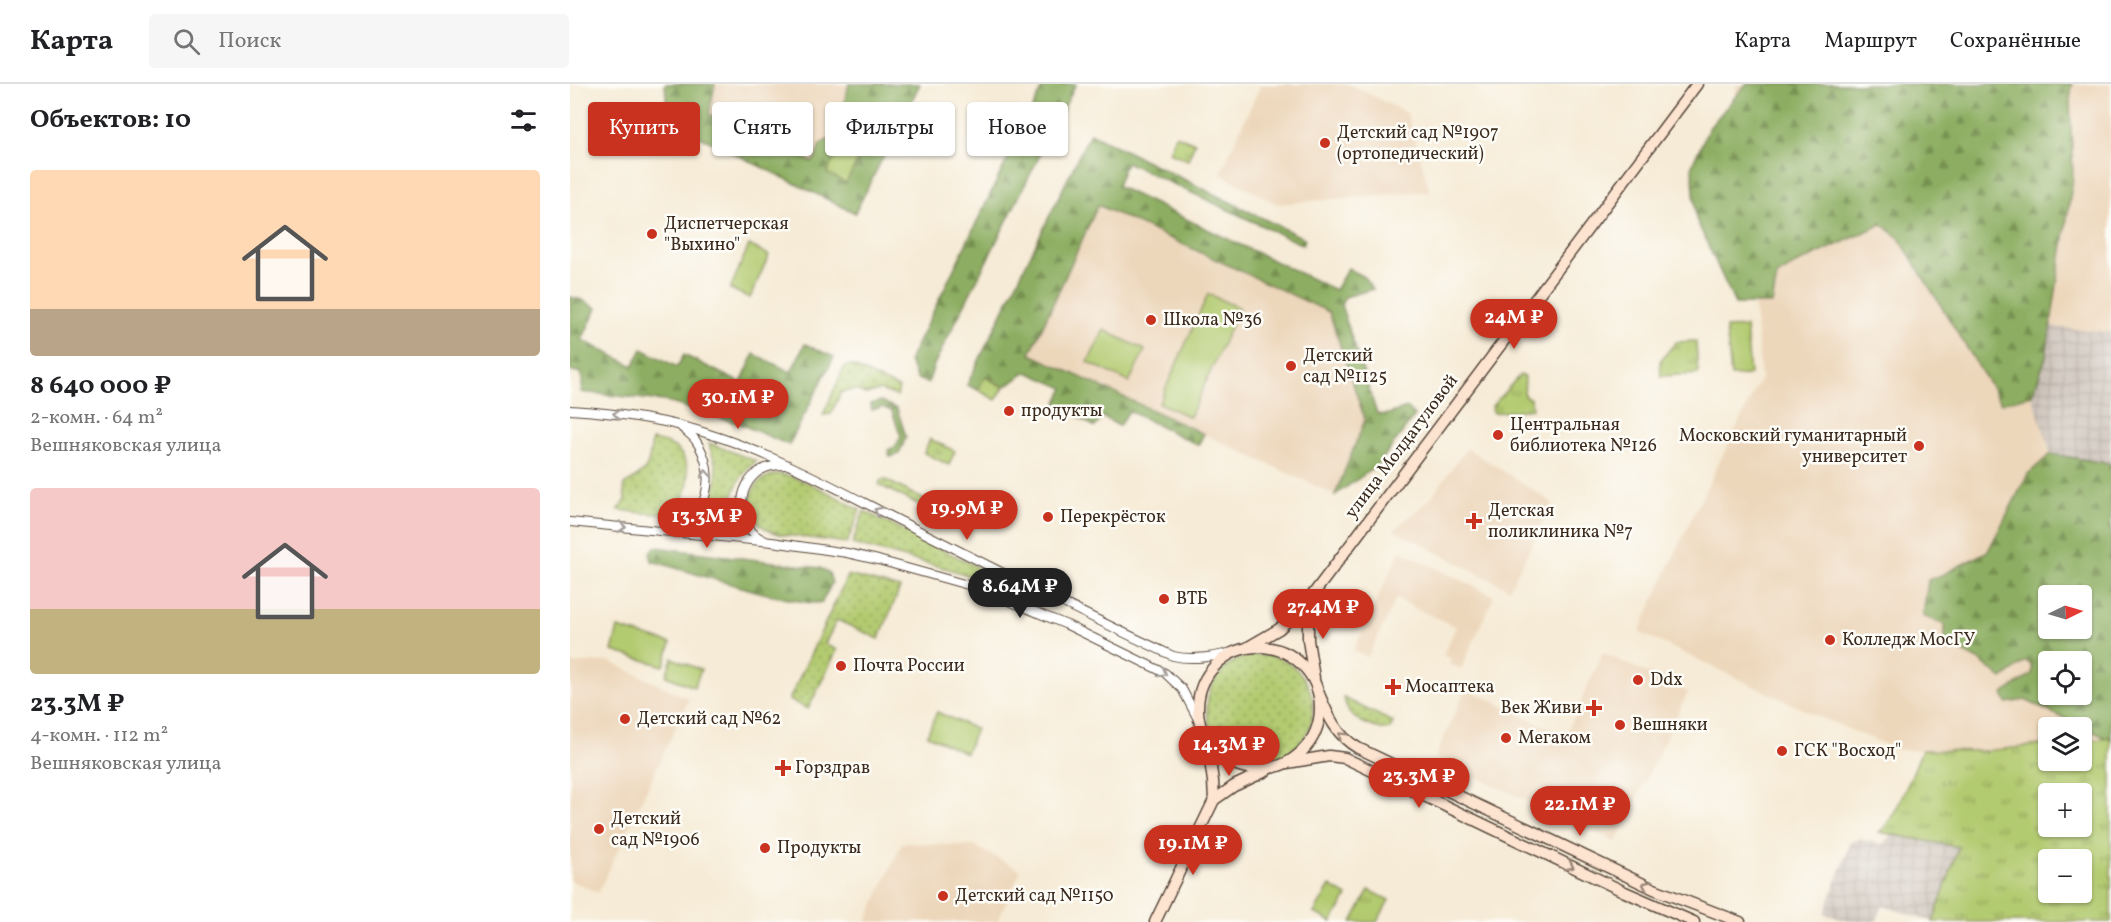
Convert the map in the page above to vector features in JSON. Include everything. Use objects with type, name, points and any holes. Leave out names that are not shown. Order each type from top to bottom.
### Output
[{"type":"main road","name":"улица Молдагуловой","points":[[1248,647],[1279,629],[1308,601],[1697,84]]},
{"type":"main road","points":[[1287,763],[1305,749],[1313,738],[1320,708],[1308,640],[1308,601]]},
{"type":"main road","points":[[1155,922],[1214,800],[1206,738],[1198,707],[1202,687],[1209,673],[1220,660],[1248,647],[1270,647],[1283,651],[1298,660],[1308,670],[1335,728],[1351,744],[1616,870],[1740,922]]},
{"type":"main road","points":[[1206,738],[1223,757],[1238,765],[1254,769],[1274,768]]},
{"type":"main road","points":[[1214,800],[1234,786],[1287,763],[1319,757],[1346,758],[1610,885],[1694,922]]},
{"type":"street","points":[[570,410],[632,416],[708,433],[786,465],[1173,656],[1205,657],[1237,651]]},
{"type":"street","points":[[643,530],[672,529],[684,525],[695,517],[704,498],[708,478],[705,462],[695,439],[679,426]]},
{"type":"street","points":[[772,542],[750,531],[744,520],[741,506],[743,491],[750,479],[762,469],[786,465]]},
{"type":"street","points":[[570,522],[772,542],[878,560],[975,587],[1010,600],[1165,673],[1182,689],[1201,725]]},
{"type":"street","points":[[1610,885],[1616,885],[1620,881],[1620,875],[1616,870]]},
{"type":"street","points":[[1680,916],[1676,911],[1676,905],[1680,901],[1686,901]]},
{"type":"shaded area","points":[[710,84],[864,84],[856,102],[825,102],[825,156],[832,156],[820,183],[760,156],[813,156],[813,102],[712,102],[712,134],[700,129],[700,106]]},
{"type":"shaded area","name":"Детский сад №1907 (ортопедический)","points":[[1261,84],[1349,84],[1407,113],[1430,191],[1277,204],[1220,174]]},
{"type":"shaded area","name":"Московский гуманитарный университет","points":[[1737,84],[2111,84],[2111,738],[2092,740],[2092,717],[2038,717],[2038,745],[1985,751],[1898,750],[1815,715],[1639,632],[1694,513],[1761,378],[1735,87]]},
{"type":"shaded area","name":"Школа №36","points":[[1098,205],[1329,312],[1365,420],[1335,495],[1030,354]]},
{"type":"shaded area","points":[[2050,327],[2111,332],[2111,464],[2051,454],[2032,395],[2046,357]]},
{"type":"shaded area","name":"Детская поликлиника №7","points":[[1467,448],[1553,503],[1509,589],[1394,530],[1430,499]]},
{"type":"shaded area","points":[[1400,551],[1494,596],[1461,669],[1449,664],[1451,659],[1443,655],[1456,627],[1396,599],[1368,657],[1353,651]]},
{"type":"shaded area","points":[[1603,653],[1688,692],[1616,842],[1435,758],[1466,688],[1565,736]]},
{"type":"shaded area","points":[[609,661],[689,699],[598,893],[570,880],[570,664]]},
{"type":"shaded area","points":[[1894,834],[1960,847],[1933,922],[1883,906],[1876,922],[1852,922],[1824,914],[1851,842],[1860,839],[1882,844]]},
{"type":"shaded area","name":"Детский сад №1150","points":[[902,843],[974,846],[1021,870],[997,922],[866,922]]},
{"type":"green space","points":[[665,84],[715,84],[709,114],[712,115],[712,143],[700,137],[700,102],[666,102]]},
{"type":"green space","points":[[849,84],[920,84],[911,102],[845,102]]},
{"type":"green space","points":[[1044,84],[1076,84],[1067,102],[1035,102]]},
{"type":"green space","points":[[1746,84],[2072,84],[2070,101],[2073,178],[2046,357],[2032,395],[2001,403],[1899,238],[1882,224],[1796,264],[1777,276],[1772,304],[1735,304],[1696,219],[1692,165],[1709,128]]},
{"type":"green space","points":[[1090,133],[1305,239],[1303,245],[1126,162],[1117,186],[1335,290],[1348,268],[1364,277],[1373,289],[1345,297],[1341,305],[1377,414],[1385,415],[1407,408],[1415,415],[1378,465],[1335,495],[1365,420],[1329,312],[1098,205],[1030,354],[1204,434],[1198,445],[1129,411],[1119,426],[1103,417],[1095,427],[1056,404],[1064,388],[1027,372],[1004,387],[986,377],[978,390],[967,385]]},
{"type":"green space","points":[[1176,135],[1195,143],[1188,160],[1169,152]]},
{"type":"green space","points":[[825,142],[825,156],[884,156],[855,213],[739,156],[799,156],[812,162],[820,144]]},
{"type":"green space","points":[[836,156],[860,156],[846,183],[827,173]]},
{"type":"green space","points":[[1009,156],[1040,156],[934,365],[928,383],[917,379],[909,361]]},
{"type":"green space","points":[[749,245],[769,255],[750,298],[730,289]]},
{"type":"green space","points":[[1208,294],[1239,308],[1190,417],[1159,403]]},
{"type":"green space","points":[[570,297],[597,308],[582,340],[633,366],[642,349],[677,367],[684,355],[741,383],[754,354],[791,372],[805,344],[834,357],[789,445],[740,424],[664,401],[581,392],[582,382],[579,372],[570,371]]},
{"type":"green space","points":[[1746,327],[1750,375],[1731,376],[1726,328]]},
{"type":"green space","points":[[1104,330],[1145,350],[1129,382],[1088,362]]},
{"type":"green space","points":[[1696,341],[1698,374],[1661,376],[1660,361],[1676,342]]},
{"type":"green space","points":[[850,365],[899,388],[897,396],[880,390],[866,394],[855,390],[841,392],[831,414],[823,415],[844,367]]},
{"type":"green space","points":[[1520,375],[1525,377],[1524,396],[1531,399],[1532,409],[1493,413],[1492,406]]},
{"type":"green space","points":[[985,377],[1004,387],[996,400],[978,390]]},
{"type":"green space","points":[[881,401],[897,409],[906,437],[899,454],[890,457],[888,450],[895,447],[901,437],[892,411],[882,407],[872,410],[871,404]]},
{"type":"green space","points":[[930,439],[955,451],[949,465],[924,453]]},
{"type":"green space","points":[[652,440],[672,446],[683,457],[688,474],[686,492],[676,506],[664,513],[651,514],[618,510],[625,501],[624,485],[643,472],[648,463]]},
{"type":"green space","points":[[709,443],[756,461],[742,476],[732,503],[736,521],[742,530],[696,526],[709,505],[716,483],[716,467]]},
{"type":"green space","points":[[2051,454],[2111,464],[2111,740],[2092,731],[2092,717],[2062,717],[2025,700],[2007,703],[2003,694],[2032,674],[2032,666],[2026,661],[2002,679],[1982,662],[1945,643],[1945,625],[1923,616],[1928,580],[1988,551],[2028,474]]},
{"type":"green space","points":[[781,474],[812,484],[860,510],[847,543],[779,534],[760,525],[753,515],[751,494],[763,479]]},
{"type":"green space","points":[[884,479],[958,517],[958,524],[879,485]]},
{"type":"green space","points":[[864,511],[1000,578],[996,584],[852,544]]},
{"type":"green space","points":[[655,547],[820,568],[829,573],[832,583],[822,602],[792,600],[652,561],[650,553]]},
{"type":"green space","points":[[848,575],[900,588],[879,639],[837,620],[825,644],[837,650],[808,709],[789,700]]},
{"type":"green space","points":[[618,628],[671,643],[664,666],[612,651]]},
{"type":"green space","points":[[1260,655],[1280,659],[1298,670],[1309,688],[1313,708],[1309,728],[1298,746],[1280,757],[1260,761],[1240,757],[1222,746],[1211,728],[1207,708],[1211,688],[1222,670],[1240,659]]},
{"type":"green space","points":[[672,658],[701,670],[694,687],[666,676]]},
{"type":"green space","points":[[1344,698],[1393,722],[1390,729],[1376,728],[1356,718],[1348,710]]},
{"type":"green space","points":[[937,712],[976,729],[966,753],[927,735]]},
{"type":"green space","points":[[2111,738],[2111,922],[1933,922],[1959,847],[1879,832],[1898,806],[1922,750],[1985,751],[2038,745],[2038,771],[2092,771],[2092,740]]},
{"type":"green space","points":[[1330,886],[1347,896],[1332,922],[1314,913]]},
{"type":"green space","points":[[1369,890],[1389,900],[1377,922],[1352,922]]},
{"type":"place","name":"Детский сад №1907 (ортопедический)","points":[[1325,143]]},
{"type":"place","name":"Диспетчерская \"Выхино\"","points":[[652,234]]},
{"type":"place","name":"Школа №36","points":[[1151,320]]},
{"type":"place","name":"Детский сад №1125","points":[[1291,366]]},
{"type":"place","name":"продукты","points":[[1009,411]]},
{"type":"place","name":"Центральная библиотека №126","points":[[1498,435]]},
{"type":"place","name":"Московский гуманитарный университет","points":[[1919,446]]},
{"type":"place","name":"Перекрёсток","points":[[1048,517]]},
{"type":"place","name":"Детская поликлиника №7","points":[[1474,521]]},
{"type":"place","name":"ВТБ","points":[[1164,599]]},
{"type":"place","name":"Колледж МосГУ","points":[[1830,640]]},
{"type":"place","name":"Почта России","points":[[841,666]]},
{"type":"place","name":"Ddx","points":[[1638,680]]},
{"type":"place","name":"Мосаптека","points":[[1393,687]]},
{"type":"place","name":"Век Живи","points":[[1594,708]]},
{"type":"place","name":"Детский сад №62","points":[[625,719]]},
{"type":"place","name":"Вешняки","points":[[1620,725]]},
{"type":"place","name":"Мегаком","points":[[1506,738]]},
{"type":"place","name":"ГСК \"Восход\"","points":[[1782,751]]},
{"type":"place","name":"Горздрав","points":[[783,768]]},
{"type":"place","name":"Детский сад №1906","points":[[599,829]]},
{"type":"place","name":"Продукты","points":[[765,848]]},
{"type":"place","name":"Детский сад №1150","points":[[943,896]]}]
